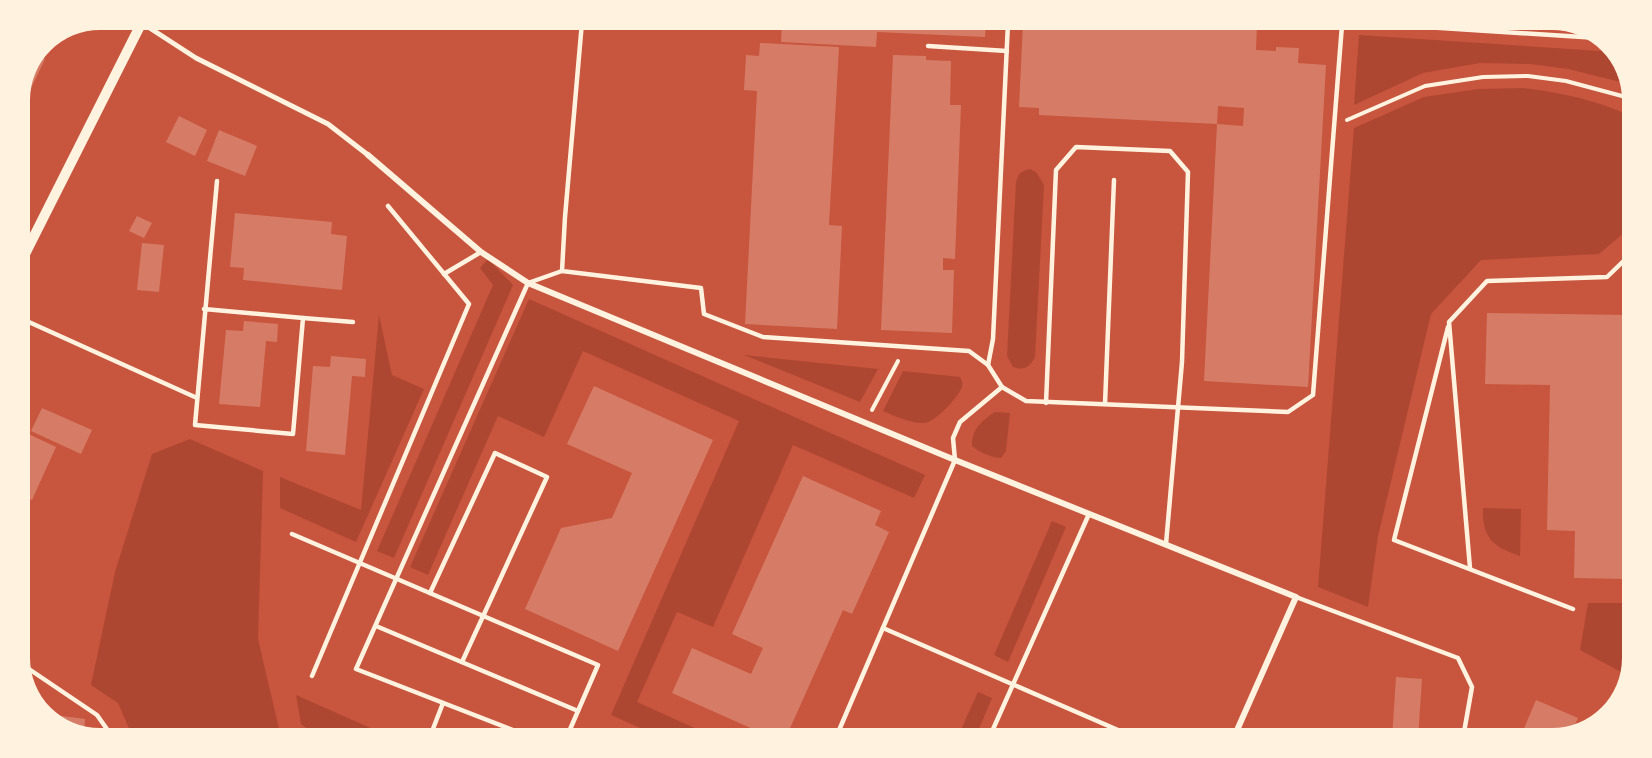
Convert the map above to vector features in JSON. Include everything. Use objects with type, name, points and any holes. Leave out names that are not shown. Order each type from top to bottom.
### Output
[{"type":"street","points":[[30,244],[135,30]]},
{"type":"street","points":[[153,30],[196,58],[328,124],[368,155],[481,252],[528,283],[955,460],[1296,597],[1238,728]]},
{"type":"lane","points":[[562,271],[581,30]]},
{"type":"lane","points":[[988,365],[993,339],[1008,30]]},
{"type":"lane","points":[[508,728],[357,669],[528,283],[562,271],[701,288],[704,315],[763,337],[969,351],[988,365],[1002,387],[1026,401],[1288,412],[1313,395],[1342,30]]},
{"type":"lane","points":[[1472,30],[1583,37]]},
{"type":"lane","points":[[928,46],[1007,51]]},
{"type":"lane","points":[[1046,403],[1056,170],[1076,147],[1170,151],[1188,172],[1182,362],[1166,544]]},
{"type":"lane","points":[[1105,404],[1114,180]]},
{"type":"lane","points":[[217,181],[195,425],[293,434],[303,318]]},
{"type":"lane","points":[[312,676],[470,304],[388,206]]},
{"type":"lane","points":[[444,274],[481,252]]},
{"type":"lane","points":[[1573,609],[1394,540],[1449,322],[1487,281],[1607,276],[1622,262]]},
{"type":"lane","points":[[204,309],[353,322]]},
{"type":"lane","points":[[1449,322],[1470,568]]},
{"type":"lane","points":[[30,323],[197,398]]},
{"type":"lane","points":[[840,728],[955,460],[953,438],[960,422],[1002,387]]},
{"type":"lane","points":[[430,593],[495,453],[547,477],[462,662]]},
{"type":"lane","points":[[994,728],[1089,514]]},
{"type":"lane","points":[[292,534],[598,665],[571,728]]},
{"type":"lane","points":[[1296,597],[1458,658],[1472,687],[1465,728]]},
{"type":"lane","points":[[376,626],[578,711]]},
{"type":"lane","points":[[883,628],[1113,728]]},
{"type":"lane","points":[[31,670],[97,715],[106,728]]},
{"type":"lane","points":[[433,728],[443,703]]},
{"type":"path","points":[[1333,126],[1425,86],[1483,77],[1528,76],[1566,81],[1622,96]]},
{"type":"path","points":[[865,421],[906,347]]},
{"type":"shaded area","points":[[1359,35],[1603,51],[1613,65],[1620,82],[1568,69],[1530,64],[1480,63],[1423,73],[1354,105]]},
{"type":"shaded area","points":[[1524,88],[1552,92],[1580,98],[1622,113],[1622,235],[1599,254],[1481,260],[1431,314],[1378,536],[1368,607],[1318,587],[1354,128],[1424,97],[1478,89]]},
{"type":"shaded area","points":[[1030,169],[1036,172],[1044,185],[1035,357],[1029,366],[1020,369],[1013,367],[1007,356],[1016,182],[1020,173]]},
{"type":"shaded area","points":[[488,259],[513,285],[394,558],[377,551],[493,285],[480,268]]},
{"type":"shaded area","points":[[529,299],[925,475],[914,498],[793,445],[713,627],[677,612],[637,702],[695,728],[640,728],[611,715],[739,421],[583,351],[544,437],[498,416],[428,575],[410,567]]},
{"type":"shaded area","points":[[379,315],[392,375],[424,389],[356,542],[280,508],[280,477],[361,510]]},
{"type":"shaded area","points":[[744,355],[878,369],[860,402]]},
{"type":"shaded area","points":[[903,371],[960,377],[962,386],[952,402],[929,422],[909,421],[883,411]]},
{"type":"shaded area","points":[[995,412],[1010,413],[1006,451],[1001,458],[986,454],[972,446],[976,430]]},
{"type":"shaded area","points":[[190,439],[263,471],[258,639],[279,728],[129,728],[118,703],[91,685],[115,572],[152,454]]},
{"type":"shaded area","points":[[1483,508],[1521,509],[1520,556],[1503,549],[1491,540],[1485,527]]},
{"type":"shaded area","points":[[1052,521],[1066,527],[1008,662],[994,655]]},
{"type":"shaded area","points":[[1588,603],[1622,603],[1621,672],[1580,650]]},
{"type":"shaded area","points":[[978,692],[992,698],[979,728],[962,728]]},
{"type":"shaded area","points":[[296,695],[370,728],[306,728],[301,724]]},
{"type":"building","points":[[782,30],[986,30],[985,37],[877,32],[876,47],[781,42]]},
{"type":"building","points":[[1023,30],[1257,30],[1256,50],[1276,51],[1276,47],[1299,48],[1298,63],[1326,65],[1308,387],[1204,381],[1217,124],[1039,115],[1039,108],[1019,107]],"holes":[[[1218,106],[1244,108],[1243,126],[1217,124]]]},
{"type":"building","points":[[760,43],[839,47],[829,225],[842,226],[837,329],[745,324],[757,91],[744,90],[746,55],[759,56]]},
{"type":"building","points":[[893,55],[926,56],[926,60],[951,61],[950,105],[961,105],[955,259],[943,258],[943,270],[954,270],[952,333],[881,330]]},
{"type":"building","points":[[43,58],[45,59],[31,88],[37,69]]},
{"type":"building","points":[[179,116],[207,130],[195,156],[166,142]]},
{"type":"building","points":[[219,130],[257,146],[245,176],[207,161]]},
{"type":"building","points":[[235,213],[332,222],[331,234],[347,236],[342,290],[243,280],[244,268],[230,267]]},
{"type":"building","points":[[137,216],[152,223],[144,238],[129,231]]},
{"type":"building","points":[[142,243],[164,245],[159,292],[137,290]]},
{"type":"building","points":[[1487,313],[1622,315],[1622,579],[1574,578],[1575,531],[1547,530],[1550,385],[1485,384]]},
{"type":"building","points":[[244,321],[278,324],[277,342],[266,341],[260,407],[219,404],[226,330],[243,331]]},
{"type":"building","points":[[331,356],[366,359],[365,377],[352,376],[345,455],[306,451],[313,366],[330,367]]},
{"type":"building","points":[[594,386],[713,440],[618,651],[525,609],[561,528],[612,518],[632,473],[567,444]]},
{"type":"building","points":[[42,408],[92,430],[81,454],[31,431]]},
{"type":"building","points":[[30,435],[56,447],[32,500],[30,499]]},
{"type":"building","points":[[803,476],[881,511],[875,525],[889,532],[852,614],[843,610],[790,728],[750,728],[672,693],[692,648],[751,674],[763,648],[732,634]]},
{"type":"building","points":[[1396,677],[1422,679],[1419,728],[1393,728]]},
{"type":"building","points":[[1536,700],[1578,718],[1575,724],[1570,726],[1524,728]]},
{"type":"building","points":[[61,716],[85,719],[84,727]]}]
